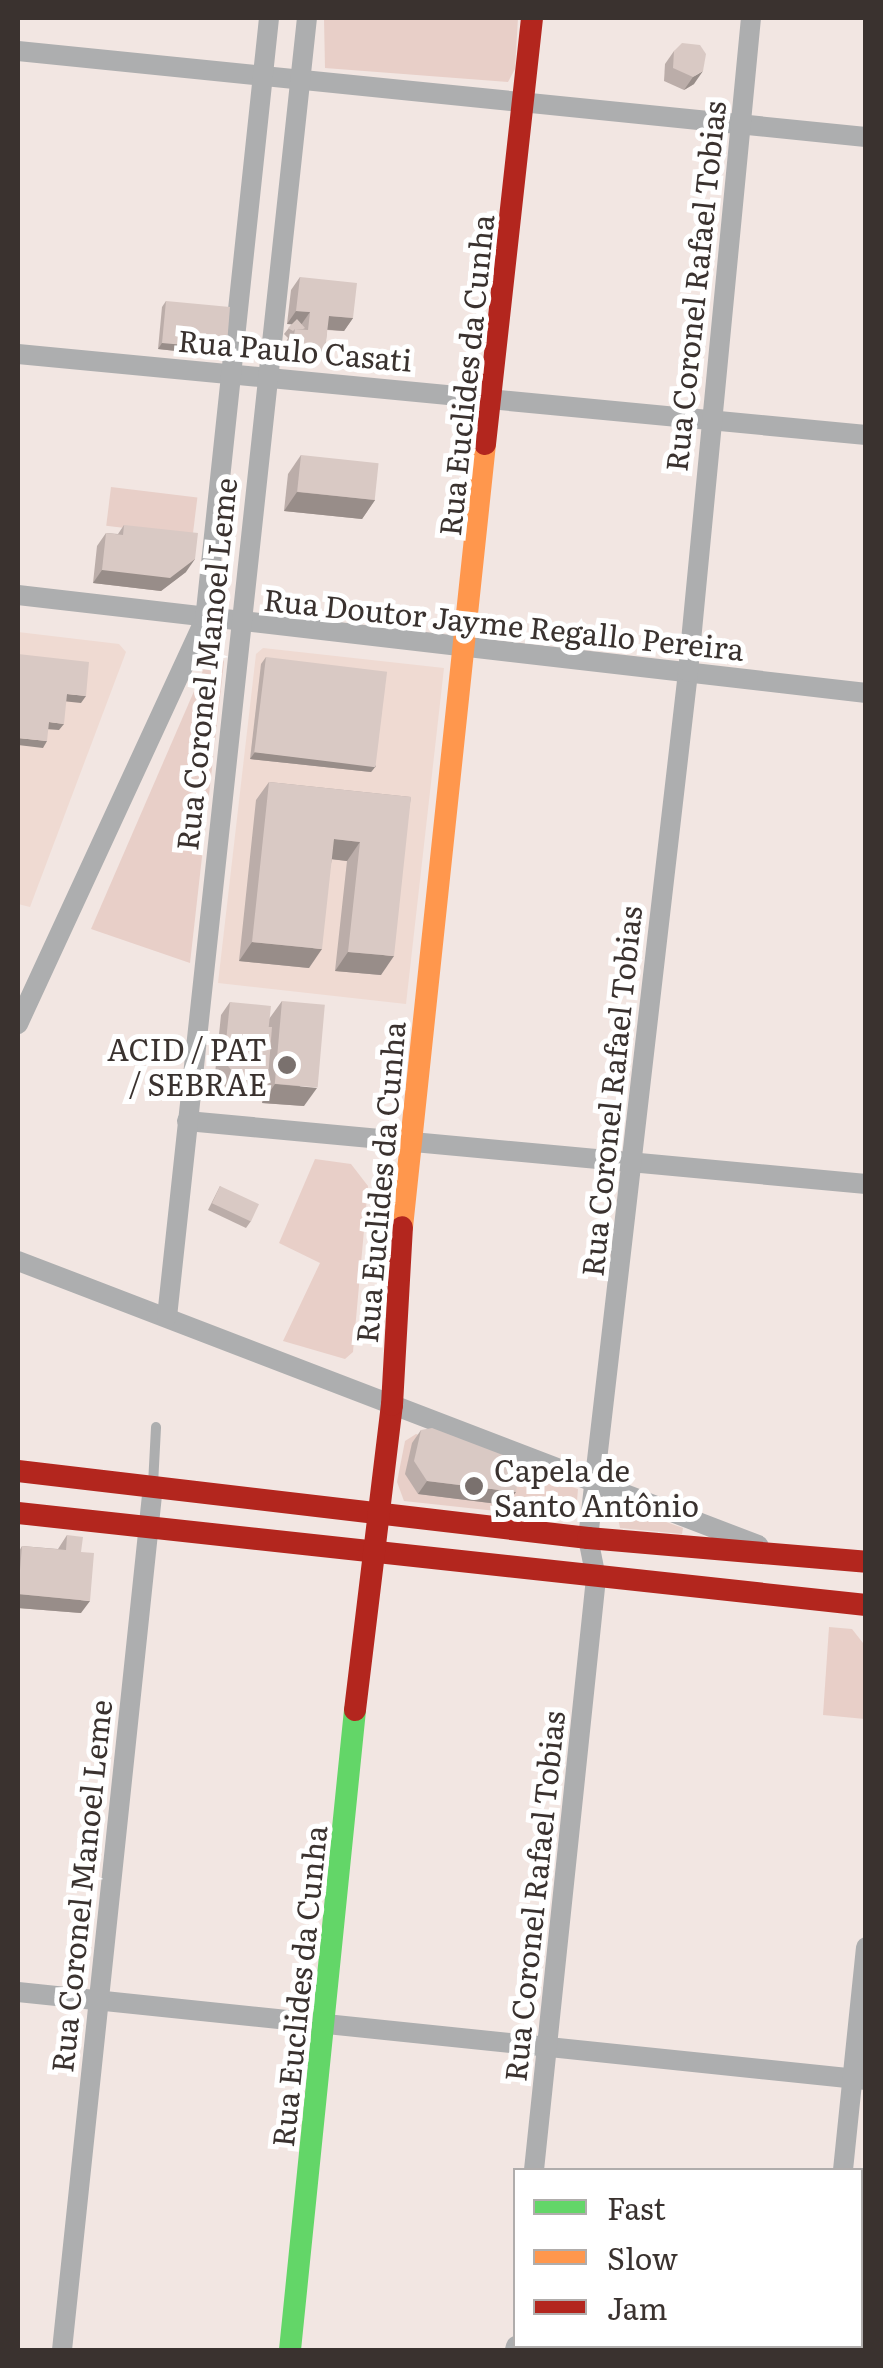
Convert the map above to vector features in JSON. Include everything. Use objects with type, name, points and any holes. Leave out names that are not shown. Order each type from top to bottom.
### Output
[{"type":"street","name":"Rua Coronel Manoel Leme","points":[[18,1024],[205,620],[269,18]]},
{"type":"street","name":"Rua Coronel Manoel Leme","points":[[167,1316],[264,375],[306,18]]},
{"type":"street","name":"Rua Euclides da Cunha","points":[[290,2350],[371,1553],[380,1515],[392,1405],[407,1141],[494,398],[532,18]]},
{"type":"street","name":"Rua Coronel Rafael Tobias","points":[[534,2168],[596,1578],[588,1538],[688,672],[709,420],[751,18]]},
{"type":"street","points":[[18,51],[866,137]]},
{"type":"street","name":"Rua Paulo Casati","points":[[18,354],[866,435]]},
{"type":"street","name":"Rua Doutor Jayme Regallo Pereira","points":[[18,595],[241,625],[866,692]]},
{"type":"street","points":[[186,1121],[866,1184]]},
{"type":"street","points":[[18,1261],[785,1555]]},
{"type":"street","points":[[18,1472],[588,1538],[866,1562]]},
{"type":"street","name":"Rua Coronel Manoel Leme","points":[[62,2350],[153,1486]]},
{"type":"street","points":[[18,1513],[866,1605]]},
{"type":"street","points":[[844,2168],[858,2078],[866,1947]]},
{"type":"street","points":[[18,1992],[858,2078]]},
{"type":"lane","name":"Rua Coronel Manoel Leme","points":[[153,1486],[156,1428]]},
{"type":"shaded area","points":[[324,18],[518,18],[515,69],[508,82],[325,68]]},
{"type":"shaded area","points":[[111,487],[197,498],[193,536],[106,526]]},
{"type":"shaded area","points":[[18,632],[119,644],[126,652],[30,907],[18,904]]},
{"type":"shaded area","points":[[218,648],[224,662],[190,963],[91,929],[211,652]]},
{"type":"shaded area","points":[[263,648],[444,668],[406,1004],[218,983],[256,654]]},
{"type":"shaded area","points":[[315,1159],[351,1164],[368,1186],[353,1352],[345,1359],[283,1341],[320,1263],[279,1243]]},
{"type":"shaded area","points":[[416,1434],[578,1489],[577,1501],[550,1517],[404,1501],[397,1482],[405,1441]]},
{"type":"shaded area","points":[[624,1507],[683,1528],[682,1534],[620,1528],[617,1513]]},
{"type":"shaded area","points":[[829,1627],[852,1629],[863,1643],[865,1719],[823,1715]]},
{"type":"building","points":[[682,43],[700,45],[706,54],[703,71],[693,77],[673,68],[674,51]]},
{"type":"building","points":[[300,277],[357,283],[353,318],[329,316],[325,350],[301,348],[294,335],[295,329],[308,330],[310,312],[296,311]]},
{"type":"building","points":[[166,301],[230,307],[227,344],[218,348],[162,343]]},
{"type":"building","points":[[297,319],[305,328],[288,328]]},
{"type":"building","points":[[301,455],[379,463],[375,500],[297,492]]},
{"type":"building","points":[[124,525],[198,533],[195,559],[170,578],[102,570],[106,533],[123,535]]},
{"type":"building","points":[[18,654],[89,662],[86,696],[67,694],[64,724],[49,722],[47,741],[18,738]]},
{"type":"building","points":[[266,657],[387,672],[375,767],[254,752]]},
{"type":"building","points":[[269,782],[411,797],[394,956],[348,952],[360,842],[334,839],[322,949],[252,942]]},
{"type":"building","points":[[282,1001],[325,1005],[318,1087],[275,1084]]},
{"type":"building","points":[[230,1002],[271,1006],[262,1088],[244,1086],[224,1061]]},
{"type":"building","points":[[268,1027],[272,1027],[267,1090],[261,1089]]},
{"type":"building","points":[[220,1186],[259,1204],[251,1221],[212,1203]]},
{"type":"building","points":[[432,1428],[521,1462],[516,1492],[427,1481],[414,1461],[421,1430]]},
{"type":"building","points":[[67,1535],[83,1537],[81,1552],[94,1553],[90,1601],[18,1594],[22,1546],[66,1550]]},
{"type":"traffic: fast","points":[[290,2350],[355,1710]]},
{"type":"traffic: slow","points":[[402,1227],[485,444]]},
{"type":"traffic: jam","points":[[485,444],[532,18]]},
{"type":"traffic: jam","points":[[355,1710],[392,1405],[402,1227]]},
{"type":"traffic: jam","points":[[18,1471],[588,1538],[866,1562]]},
{"type":"traffic: jam","points":[[18,1513],[866,1605]]},
{"type":"place","name":"ACID / PAT / SEBRAE","points":[[287,1065]]},
{"type":"place","name":"Capela de Santo Antônio","points":[[474,1486]]}]
